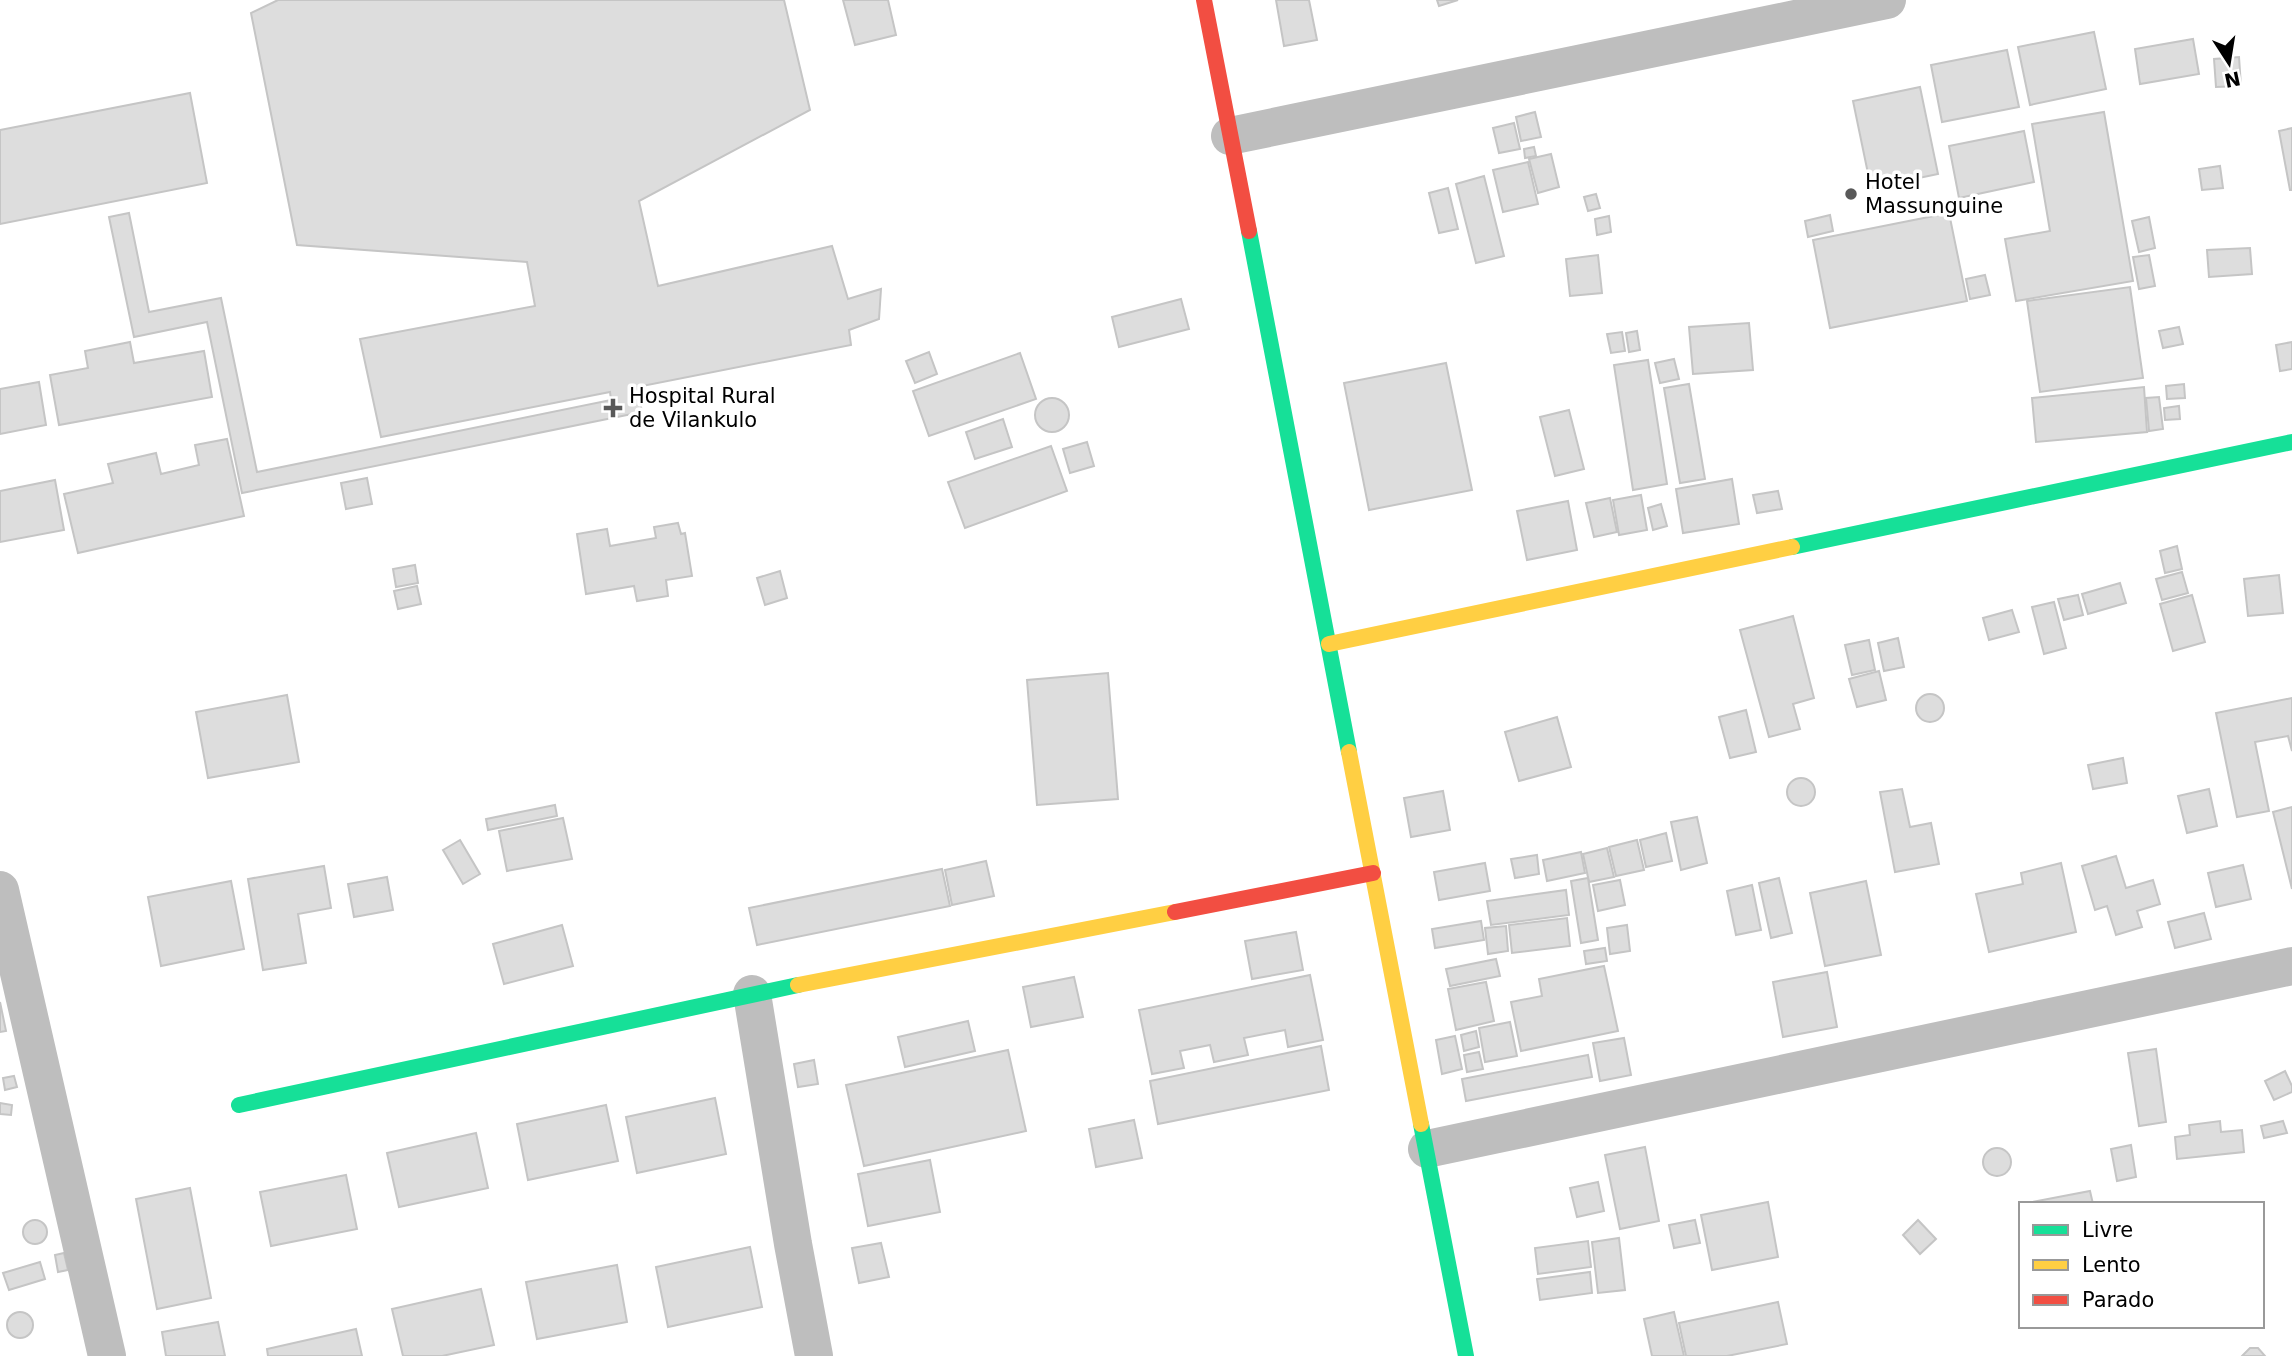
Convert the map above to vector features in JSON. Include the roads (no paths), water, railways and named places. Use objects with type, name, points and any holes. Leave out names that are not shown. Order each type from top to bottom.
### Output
[{"type":"street","points":[[1204,0],[1466,1356]]},
{"type":"street","points":[[1230,136],[1886,0]]},
{"type":"street","points":[[1329,644],[2292,442]]},
{"type":"street","points":[[239,1105],[752,994],[1373,873]]},
{"type":"street","points":[[0,890],[107,1356]]},
{"type":"street","points":[[1427,1149],[2292,966]]},
{"type":"street","points":[[752,994],[814,1356]]},
{"type":"place","name":"Hotel Massunguine","points":[[1851,194]]},
{"type":"place","name":"Hospital Rural de Vilankulo","points":[[613,408]]}]
